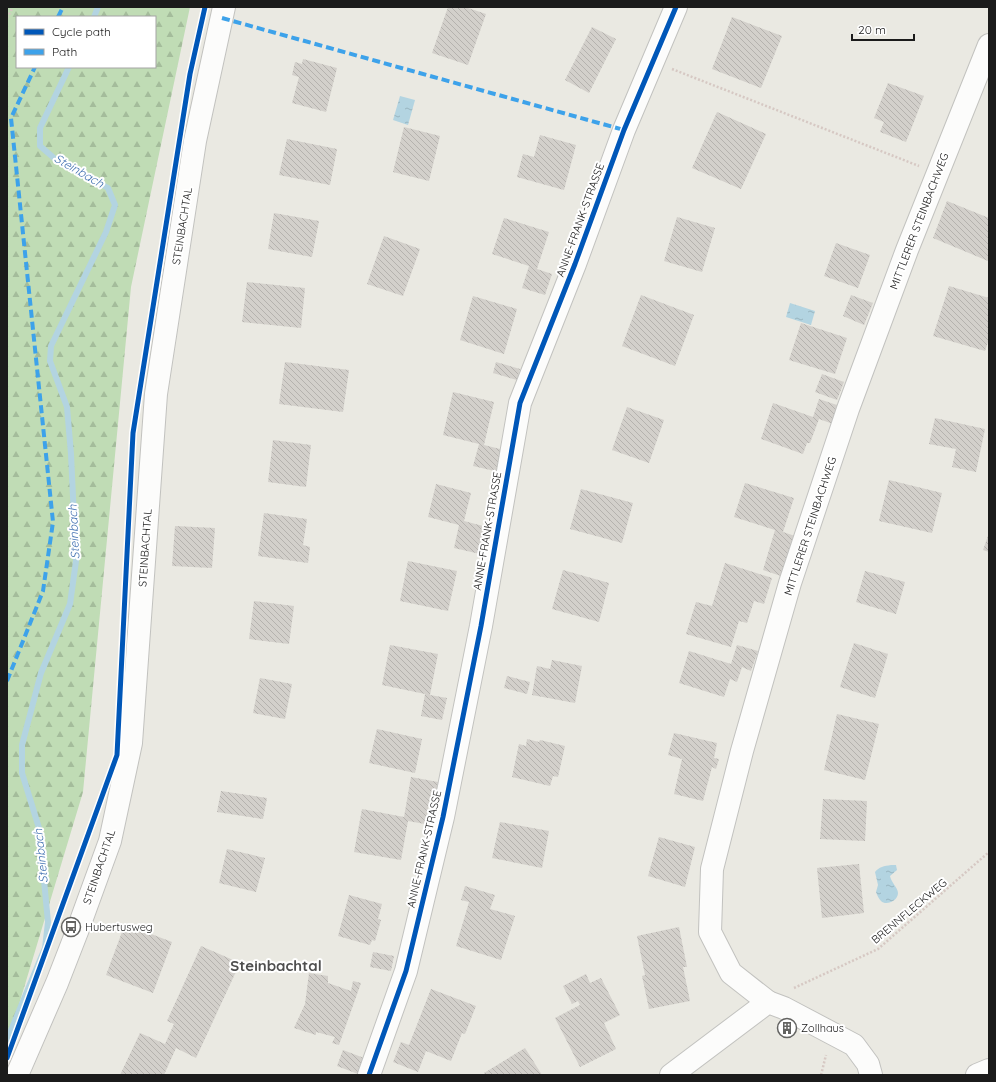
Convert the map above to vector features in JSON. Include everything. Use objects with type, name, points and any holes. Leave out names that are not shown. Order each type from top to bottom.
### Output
[{"type":"street","name":"STEINBACHTAL","points":[[17,1075],[57,983],[110,841],[131,743],[156,394],[196,141],[224,7]]},
{"type":"street","name":"ANNE-FRANK-STRASSE","points":[[369,1075],[406,971],[443,817],[480,626],[520,403],[624,130],[676,7]]},
{"type":"street","name":"MITTLERER STEINBACHWEG","points":[[870,1070],[854,1045],[784,1008],[768,1002],[731,973],[710,932],[712,869],[742,751],[790,583],[848,409],[907,250],[989,45]]},
{"type":"street","points":[[671,1075],[768,1002]]},
{"type":"street","points":[[977,1075],[989,1070]]},
{"type":"path","points":[[7,18],[13,7]]},
{"type":"path","points":[[653,61],[938,174]]},
{"type":"green space","points":[[7,7],[190,7],[131,287],[83,792],[14,1021],[7,1037]]},
{"type":"water","points":[[400,96],[415,100],[408,125],[393,120]]},
{"type":"water","points":[[790,303],[815,311],[811,325],[786,317]]},
{"type":"water","points":[[896,865],[897,870],[890,876],[898,893],[894,900],[886,903],[880,900],[876,892],[878,885],[875,872],[882,867]]},
{"type":"building","points":[[448,7],[465,7],[486,14],[468,65],[432,53]]},
{"type":"building","points":[[732,17],[782,36],[761,88],[712,69]]},
{"type":"building","points":[[592,27],[616,39],[589,93],[565,80]]},
{"type":"building","points":[[303,59],[337,68],[326,112],[292,103],[299,77],[292,75],[295,62],[302,64]]},
{"type":"building","points":[[888,83],[924,96],[906,142],[880,132],[884,122],[874,118]]},
{"type":"building","points":[[717,112],[766,134],[741,189],[692,168]]},
{"type":"building","points":[[404,127],[440,136],[429,181],[393,172]]},
{"type":"building","points":[[540,135],[576,145],[564,190],[517,177],[523,154],[534,157]]},
{"type":"building","points":[[287,139],[337,149],[330,185],[279,175]]},
{"type":"building","points":[[947,201],[989,218],[988,261],[933,238]]},
{"type":"building","points":[[274,213],[319,221],[312,257],[268,249]]},
{"type":"building","points":[[677,217],[715,228],[702,272],[664,261]]},
{"type":"building","points":[[504,218],[549,232],[537,269],[552,274],[545,295],[522,288],[529,266],[492,254]]},
{"type":"building","points":[[384,236],[420,249],[403,296],[367,284]]},
{"type":"building","points":[[836,243],[870,255],[858,288],[824,276]]},
{"type":"building","points":[[247,282],[305,288],[301,328],[242,322]]},
{"type":"building","points":[[949,286],[989,298],[989,339],[985,351],[933,336]]},
{"type":"building","points":[[641,295],[694,315],[675,366],[622,346]]},
{"type":"building","points":[[851,295],[873,303],[864,325],[843,316]]},
{"type":"building","points":[[473,296],[517,309],[504,354],[460,340]]},
{"type":"building","points":[[801,323],[847,338],[835,374],[789,360]]},
{"type":"building","points":[[285,362],[349,370],[343,412],[279,404]]},
{"type":"building","points":[[496,362],[520,369],[517,380],[493,373]]},
{"type":"building","points":[[822,374],[844,382],[837,400],[815,392]]},
{"type":"building","points":[[453,392],[494,402],[484,445],[504,450],[499,472],[473,466],[479,444],[443,435]]},
{"type":"building","points":[[819,399],[840,406],[833,424],[819,419],[810,443],[807,443],[803,454],[761,439],[773,403],[813,417]]},
{"type":"building","points":[[627,407],[664,420],[649,463],[612,450]]},
{"type":"building","points":[[935,418],[985,429],[976,472],[952,467],[956,449],[929,444]]},
{"type":"building","points":[[273,440],[311,445],[306,487],[268,482]]},
{"type":"building","points":[[889,480],[942,493],[932,533],[879,521]]},
{"type":"building","points":[[745,483],[794,498],[783,532],[795,536],[784,577],[763,570],[775,530],[734,517]]},
{"type":"building","points":[[436,484],[471,493],[464,521],[487,527],[480,554],[454,548],[459,525],[428,517]]},
{"type":"building","points":[[581,489],[633,503],[622,543],[570,529]]},
{"type":"building","points":[[264,513],[307,519],[303,545],[310,547],[308,563],[258,556]]},
{"type":"building","points":[[175,526],[215,528],[212,568],[172,566]]},
{"type":"building","points":[[989,533],[989,552],[983,550]]},
{"type":"building","points":[[408,561],[457,571],[448,611],[400,601]]},
{"type":"building","points":[[725,563],[772,578],[764,604],[754,601],[747,623],[739,621],[731,647],[686,634],[696,602],[712,606]]},
{"type":"building","points":[[563,570],[609,583],[599,622],[552,609]]},
{"type":"building","points":[[865,571],[905,582],[896,614],[856,602]]},
{"type":"building","points":[[254,601],[294,606],[289,644],[249,639]]},
{"type":"building","points":[[854,643],[888,654],[875,698],[840,687]]},
{"type":"building","points":[[390,645],[438,654],[430,695],[447,698],[442,720],[421,716],[425,694],[382,685]]},
{"type":"building","points":[[737,645],[758,651],[751,671],[742,667],[737,682],[730,679],[724,697],[679,683],[689,651],[731,664]]},
{"type":"building","points":[[552,660],[582,666],[575,703],[532,695],[537,666],[550,669]]},
{"type":"building","points":[[507,676],[530,682],[527,694],[504,688]]},
{"type":"building","points":[[260,678],[292,684],[285,719],[253,713]]},
{"type":"building","points":[[837,714],[879,724],[865,780],[824,770]]},
{"type":"building","points":[[377,729],[422,739],[415,773],[369,763]]},
{"type":"building","points":[[674,733],[717,743],[714,758],[719,759],[716,769],[712,767],[703,801],[674,794],[682,759],[668,755]]},
{"type":"building","points":[[527,739],[539,742],[540,740],[565,746],[558,777],[553,776],[550,786],[512,777],[519,744],[526,746]]},
{"type":"building","points":[[411,777],[438,782],[435,799],[430,798],[425,824],[408,821],[401,860],[354,852],[362,809],[404,817]]},
{"type":"building","points":[[221,791],[267,798],[263,819],[217,812]]},
{"type":"building","points":[[823,799],[867,801],[865,841],[820,839]]},
{"type":"building","points":[[500,822],[549,831],[542,868],[492,858]]},
{"type":"building","points":[[659,837],[695,847],[685,887],[648,876]]},
{"type":"building","points":[[227,849],[265,858],[256,892],[219,883]]},
{"type":"building","points":[[859,864],[864,913],[822,918],[817,868]]},
{"type":"building","points":[[465,886],[495,895],[490,909],[515,916],[501,960],[456,946],[469,902],[461,900]]},
{"type":"building","points":[[349,895],[382,904],[378,919],[381,920],[375,941],[372,940],[370,945],[338,936]]},
{"type":"building","points":[[125,924],[172,942],[153,993],[106,975]]},
{"type":"building","points":[[679,927],[687,967],[683,967],[690,1001],[649,1009],[642,976],[645,975],[637,936]]},
{"type":"building","points":[[201,946],[240,963],[196,1058],[176,1048],[164,1075],[120,1075],[140,1033],[165,1044],[174,1024],[167,1021]]},
{"type":"building","points":[[373,952],[394,956],[391,971],[370,967]]},
{"type":"building","points":[[309,973],[328,976],[328,983],[351,991],[353,981],[361,983],[339,1045],[332,1043],[335,1037],[316,1032],[316,1035],[294,1028],[305,1004]]},
{"type":"building","points":[[586,974],[590,983],[601,978],[620,1015],[604,1023],[616,1049],[580,1067],[555,1018],[580,1005],[578,1001],[572,1004],[563,986]]},
{"type":"building","points":[[431,989],[476,1006],[465,1034],[462,1033],[451,1061],[426,1051],[418,1072],[393,1062],[401,1042],[409,1045]]},
{"type":"building","name":"Zollhaus","points":[[783,1020],[796,1027],[791,1036],[778,1029]]},
{"type":"building","points":[[525,1048],[542,1075],[485,1075],[484,1073]]},
{"type":"building","points":[[343,1050],[364,1058],[358,1074],[337,1066]]},
{"type":"waterway","name":"Steinbach","points":[[94,16],[98,7]]},
{"type":"waterway","name":"Steinbach","points":[[7,1040],[45,948],[48,922],[39,828],[22,773],[22,745],[41,673],[70,604],[76,561],[71,454],[67,407],[50,361],[51,346],[106,232],[115,205],[108,188],[54,158],[40,146],[40,128],[69,68]]},
{"type":"marked path","points":[[58,16],[63,7]]},
{"type":"marked path","points":[[222,18],[624,130]]},
{"type":"marked path","points":[[7,681],[43,591],[53,522],[11,118],[35,68]]},
{"type":"cycle path","points":[[7,1058],[117,755],[133,433],[190,74],[205,7]]},
{"type":"cycle path","points":[[369,1075],[406,971],[443,817],[481,626],[520,403],[575,264],[624,130],[676,7]]},
{"type":"place","name":"Hubertusweg","points":[[71,927]]},
{"type":"place","name":"Zollhaus","points":[[787,1028]]},
{"type":"district","name":"Steinbachtal","points":[[276,966]]}]
